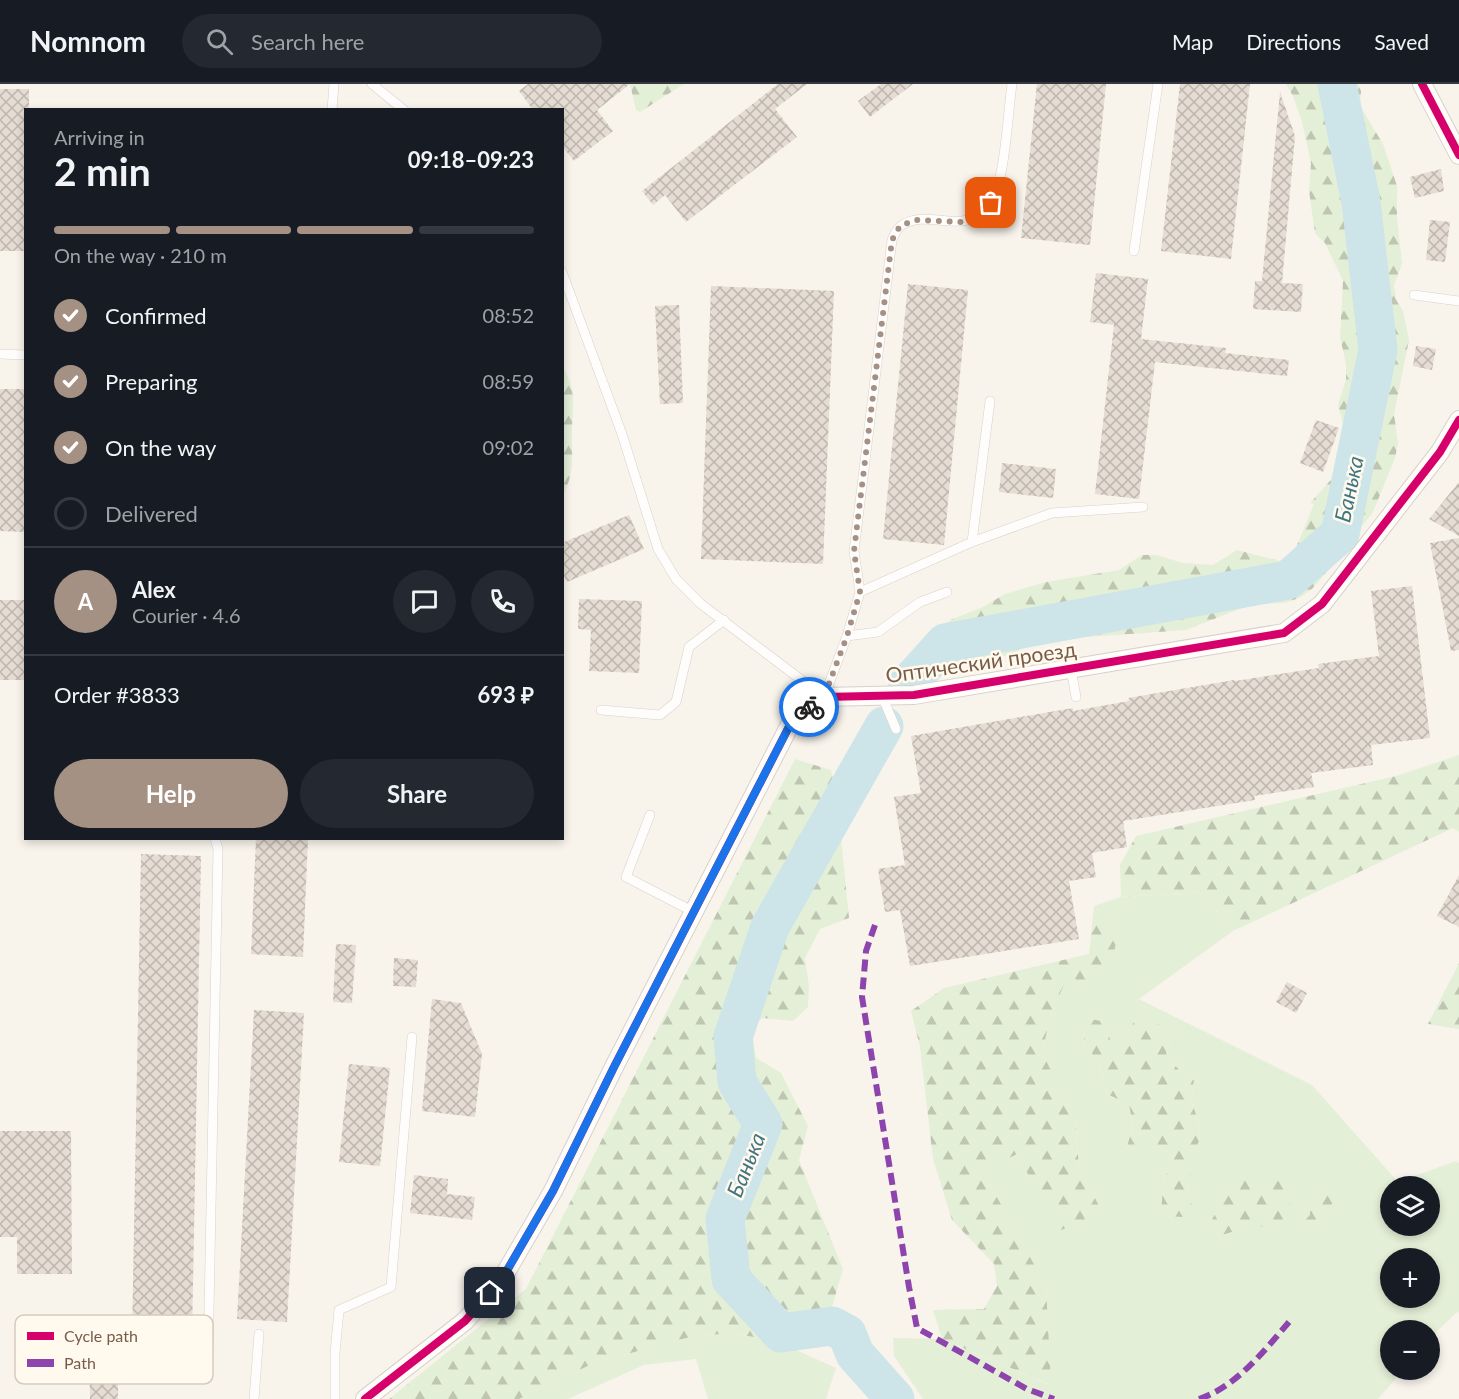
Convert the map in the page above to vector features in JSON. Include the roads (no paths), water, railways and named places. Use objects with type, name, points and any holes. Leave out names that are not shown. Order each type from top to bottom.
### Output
[{"type":"street","points":[[1422,84],[1459,154]]},
{"type":"street","name":"Оптический проезд","points":[[824,697],[914,695],[1284,633],[1322,604],[1440,452],[1459,420]]},
{"type":"street","points":[[365,1399],[465,1322],[502,1279],[553,1191],[614,1067],[794,717],[824,697]]},
{"type":"lane","points":[[332,108],[334,84]]},
{"type":"lane","points":[[372,84],[402,108]]},
{"type":"lane","points":[[564,277],[622,434],[658,549],[676,579],[701,604],[824,697],[847,636],[860,592],[854,551],[892,240],[900,226],[915,220],[963,222],[977,217],[991,203],[999,186],[1012,84]]},
{"type":"lane","points":[[1134,251],[1158,84]]},
{"type":"lane","points":[[1414,295],[1459,301]]},
{"type":"lane","points":[[0,354],[24,355]]},
{"type":"lane","points":[[972,542],[990,401]]},
{"type":"lane","points":[[860,592],[972,542],[1052,513],[1143,507]]},
{"type":"lane","points":[[847,636],[878,632],[920,602],[947,592]]},
{"type":"lane","points":[[602,710],[660,715],[676,702],[689,647],[724,620]]},
{"type":"lane","points":[[1071,669],[1076,697]]},
{"type":"lane","points":[[882,696],[896,729]]},
{"type":"lane","points":[[650,815],[626,877],[694,912]]},
{"type":"lane","points":[[209,1315],[218,861],[216,840]]},
{"type":"lane","points":[[335,1399],[334,1353],[339,1310],[391,1287],[412,1037]]},
{"type":"lane","points":[[254,1399],[259,1334]]},
{"type":"waterway","name":"Банька","points":[[908,684],[945,643],[1288,580],[1340,534],[1378,350],[1361,202],[1337,84]]},
{"type":"waterway","name":"Банька","points":[[884,726],[770,927],[733,1037],[737,1082],[763,1124],[725,1219],[731,1279],[781,1333],[832,1326],[847,1334],[855,1354],[895,1399]]}]
